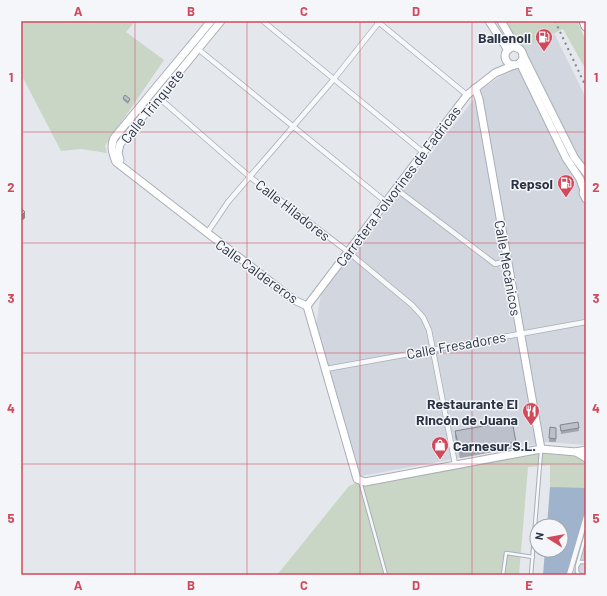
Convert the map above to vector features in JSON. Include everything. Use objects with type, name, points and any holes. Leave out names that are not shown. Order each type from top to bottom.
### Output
[{"type":"highway","points":[[584,21],[586,26]]},
{"type":"street","name":"Calle Trinquete","points":[[121,165],[116,162],[113,154],[112,147],[114,138],[211,21]]},
{"type":"street","name":"Calle Trinquete","points":[[121,165],[118,153],[120,144],[221,21]]},
{"type":"street","points":[[263,21],[424,153]]},
{"type":"street","points":[[207,233],[228,202],[334,79],[379,21],[467,95]]},
{"type":"street","points":[[489,21],[507,53],[509,63],[517,64]]},
{"type":"street","points":[[501,21],[517,48],[523,55],[574,157],[586,173]]},
{"type":"street","points":[[507,53],[517,48]]},
{"type":"street","points":[[198,49],[386,202]]},
{"type":"street","name":"Carretera Polvorines de Fadricas","points":[[496,73],[507,53]]},
{"type":"street","points":[[517,64],[523,55]]},
{"type":"street","points":[[517,64],[566,158],[585,188],[586,206]]},
{"type":"street","name":"Carretera Polvorines de Fadricas","points":[[307,306],[347,251],[424,153],[467,95],[474,88],[496,73],[517,64]]},
{"type":"street","name":"Calle Mecánicos","points":[[474,88],[478,99],[541,449]]},
{"type":"street","name":"Calle Hiladores","points":[[158,98],[250,177],[347,251],[412,305],[423,318],[429,330],[455,464]]},
{"type":"street","name":"Calle Caldereros","points":[[121,165],[294,300],[307,306],[326,368],[355,477],[360,481]]},
{"type":"street","points":[[396,188],[495,264],[506,261]]},
{"type":"street","name":"Calle Fresadores","points":[[326,368],[432,348],[586,322]]},
{"type":"street","points":[[360,481],[365,482],[541,449],[576,452],[586,450]]},
{"type":"street","points":[[576,452],[586,458]]},
{"type":"street","points":[[569,575],[586,517]]},
{"type":"lane","points":[[535,518],[541,449]]},
{"type":"lane","points":[[360,481],[386,575]]},
{"type":"lane","points":[[580,575],[577,572],[577,566],[586,534]]},
{"type":"lane","points":[[503,575],[506,553],[529,557]]},
{"type":"lane","points":[[577,566],[580,562],[586,562],[586,553]]},
{"type":"lane","points":[[531,575],[532,558]]},
{"type":"shaded area","points":[[554,33],[586,98],[586,445],[547,442],[361,476],[316,326],[321,293],[482,89],[513,67],[523,55],[517,48]]},
{"type":"shaded area","points":[[586,515],[586,575],[572,575]]},
{"type":"green space","points":[[21,21],[135,21],[126,32],[164,60],[105,146],[107,153],[81,149],[61,151],[21,74]]},
{"type":"green space","points":[[506,21],[577,21],[586,41],[586,70],[563,29],[536,42],[517,48]]},
{"type":"green space","points":[[541,449],[576,452],[586,458],[586,492],[550,487],[550,465],[528,467],[519,575],[277,575],[349,486],[360,481]]},
{"type":"water","points":[[550,487],[586,488],[586,510],[568,575],[543,575],[544,558],[569,558],[569,518],[548,518]]},
{"type":"building","points":[[125,95],[130,99],[128,102],[123,98]]},
{"type":"building","points":[[21,208],[25,212],[21,216]]},
{"type":"building","points":[[512,421],[516,442],[460,452],[455,431]]},
{"type":"building","points":[[578,422],[579,428],[561,431],[560,425]]},
{"type":"building","points":[[550,427],[556,428],[556,439],[549,438]]},
{"type":"railway","points":[[555,21],[586,87]]},
{"type":"place","name":"Ballenoil","points":[[544,52]]},
{"type":"place","name":"Repsol","points":[[566,198]]},
{"type":"place","name":"Restaurante El Rincón de Juana","points":[[531,426]]},
{"type":"place","name":"Carnesur S.L.","points":[[440,460]]}]
